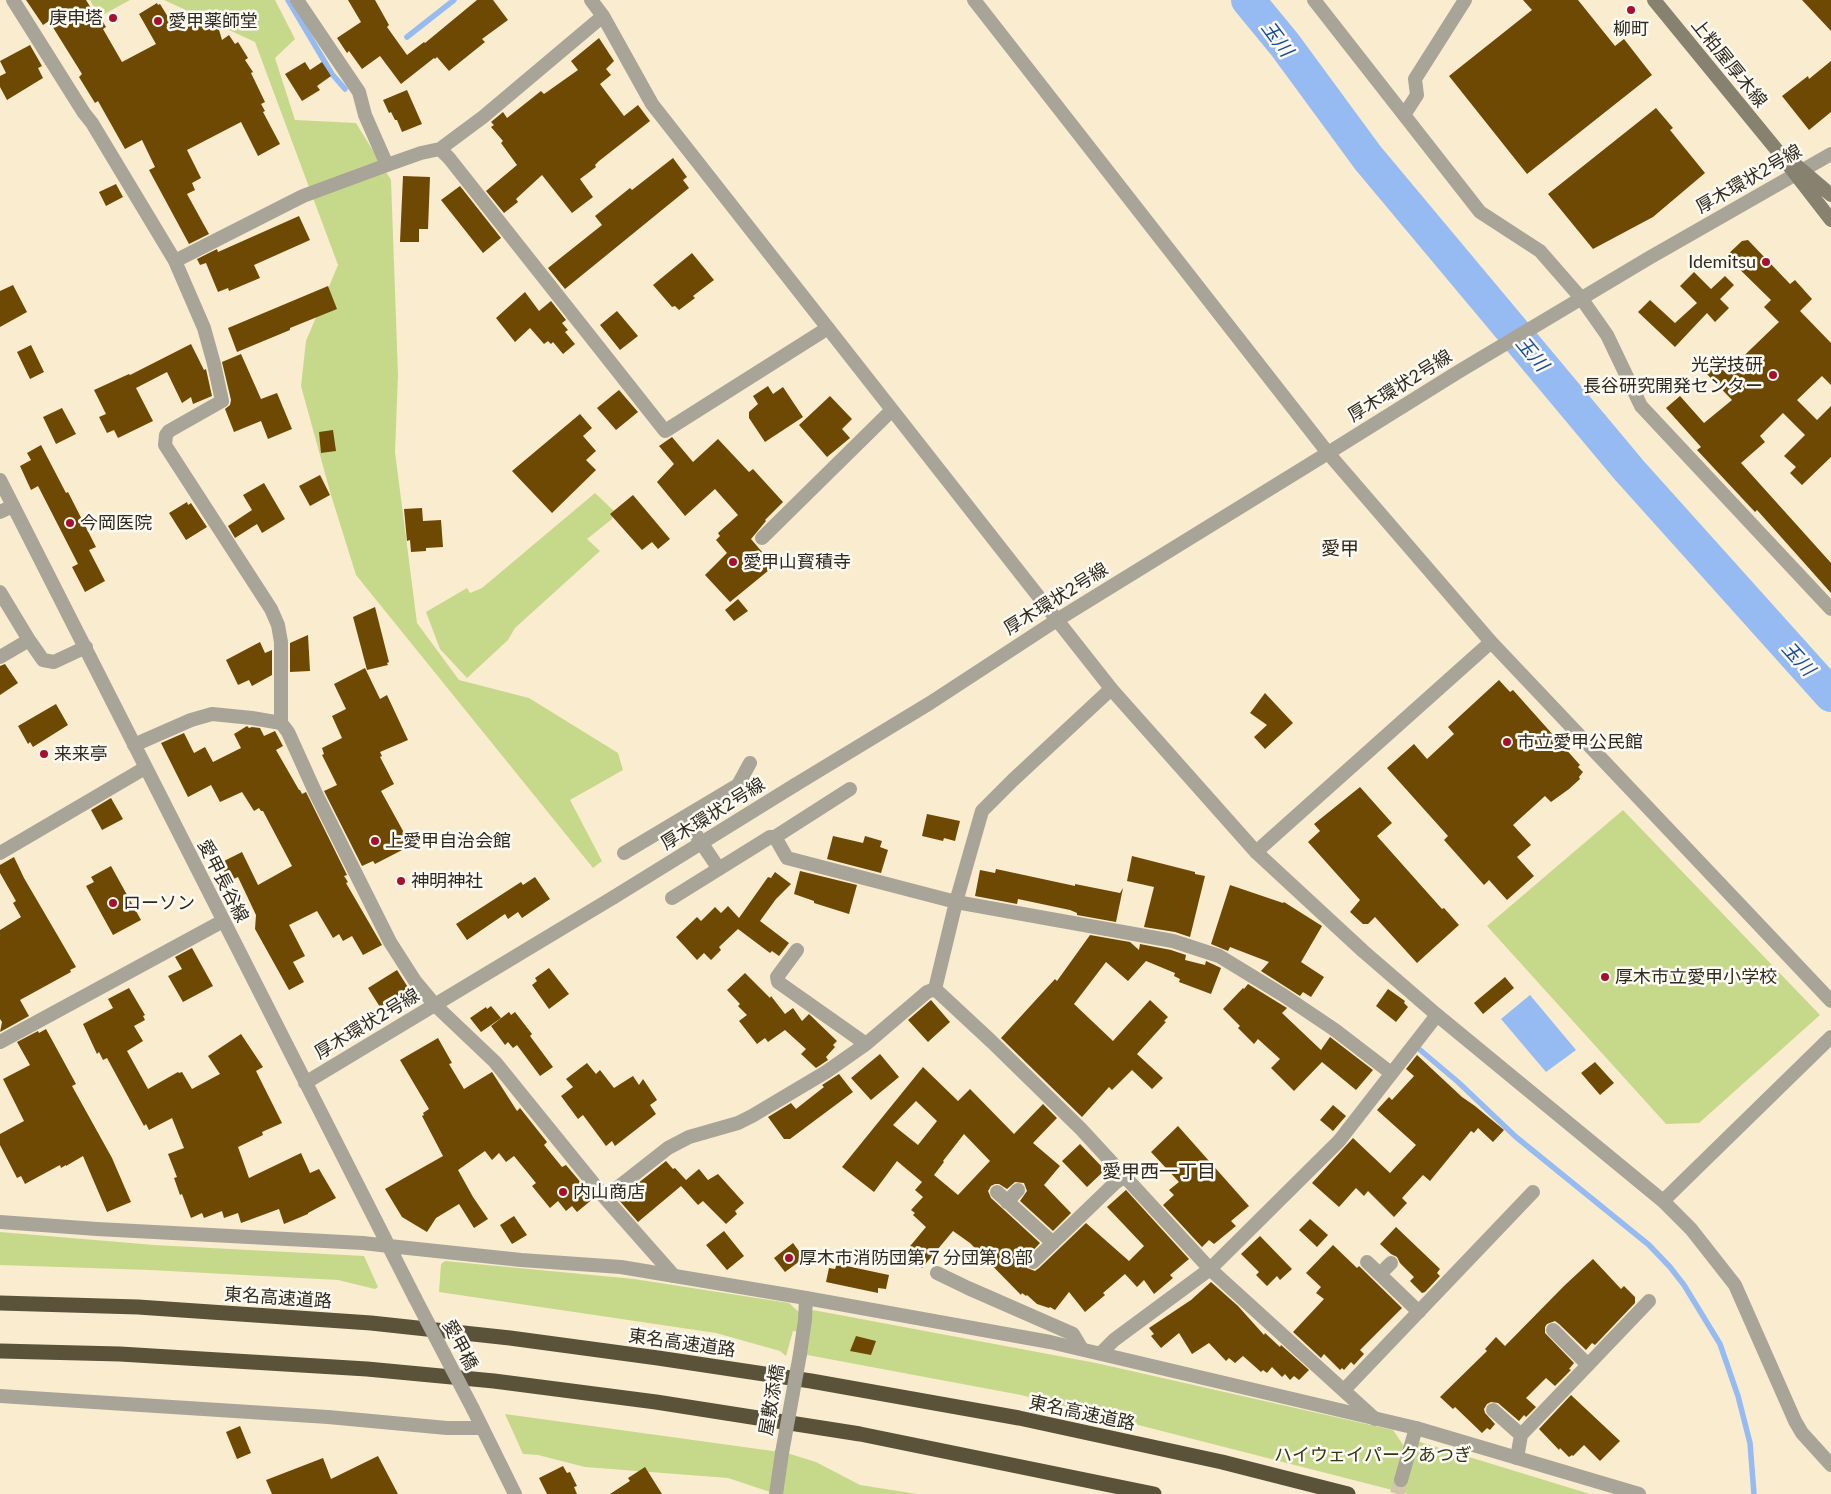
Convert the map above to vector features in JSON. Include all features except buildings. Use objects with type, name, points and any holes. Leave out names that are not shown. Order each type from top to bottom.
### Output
[{"type":"highway","name":"東名高速道路","points":[[0,1303],[138,1307],[371,1323],[510,1338],[658,1358],[811,1380],[1019,1418],[1222,1462],[1348,1494]]},
{"type":"highway","points":[[0,1351],[120,1354],[347,1368],[503,1383],[656,1402],[860,1434],[1154,1494]]},
{"type":"main road","name":"上粕屋厚木線","points":[[1654,0],[1776,149],[1799,172],[1831,195]]},
{"type":"main road","name":"上粕屋厚木線","points":[[1799,172],[1831,220]]},
{"type":"street","points":[[13,0],[84,113],[92,122],[176,261],[204,328],[222,401],[169,431],[166,435],[166,445],[271,609],[278,625],[281,642],[281,723],[288,732],[316,794],[390,942],[415,981],[434,1005],[495,1062],[606,1199],[674,1276]]},
{"type":"street","points":[[297,0],[359,92],[365,115],[387,165]]},
{"type":"street","points":[[591,0],[603,16],[652,104],[1111,689],[1256,852],[1363,952],[1663,1201],[1691,1229],[1735,1285],[1795,1420],[1802,1433],[1831,1465]]},
{"type":"street","points":[[974,0],[1328,454],[1491,642],[1831,1001]]},
{"type":"street","points":[[1314,0],[1480,212],[1540,251],[1577,301],[1607,335],[1640,406],[1831,609]]},
{"type":"street","points":[[1404,115],[1417,95],[1415,79],[1465,0]]},
{"type":"street","points":[[176,261],[302,196],[422,153],[440,149],[483,117],[603,16]]},
{"type":"street","points":[[440,149],[450,158],[665,431],[828,328]]},
{"type":"street","name":"厚木環状2号線","points":[[305,1083],[614,897],[930,703],[1057,620],[1458,372],[1831,154]]},
{"type":"street","points":[[762,538],[892,410]]},
{"type":"street","name":"愛甲長谷線","points":[[0,480],[415,1298]]},
{"type":"street","points":[[0,512],[13,506]]},
{"type":"street","points":[[0,592],[28,640],[43,660],[54,662],[86,647]]},
{"type":"street","points":[[0,657],[28,640]]},
{"type":"street","points":[[1256,852],[1491,642]]},
{"type":"street","points":[[934,989],[982,811],[1111,689]]},
{"type":"street","points":[[134,745],[191,720],[212,714],[281,723]]},
{"type":"street","points":[[624,854],[738,784],[750,763]]},
{"type":"street","points":[[0,853],[145,768]]},
{"type":"street","points":[[672,898],[770,837],[775,837],[850,789]]},
{"type":"street","points":[[684,817],[719,869]]},
{"type":"street","points":[[775,837],[787,858],[956,902],[1173,941],[1219,956],[1283,995],[1335,1030],[1390,1073]]},
{"type":"street","points":[[0,1042],[223,922]]},
{"type":"street","points":[[796,950],[777,977],[778,982],[866,1044]]},
{"type":"street","points":[[606,1199],[612,1192],[668,1148],[689,1137],[752,1116],[826,1072],[866,1044],[927,992],[934,989]]},
{"type":"street","points":[[934,989],[1045,1092],[1210,1269],[1375,1419]]},
{"type":"street","points":[[1101,1353],[1114,1340],[1210,1269],[1339,1141],[1437,1014]]},
{"type":"street","points":[[1663,1201],[1831,1037]]},
{"type":"street","points":[[1033,1262],[1115,1183],[1124,1177]]},
{"type":"street","points":[[1007,1202],[1018,1190]]},
{"type":"street","points":[[996,1192],[1053,1243]]},
{"type":"street","points":[[1344,1390],[1533,1192]]},
{"type":"street","points":[[0,1222],[347,1242],[521,1260],[622,1267],[806,1298],[1101,1353],[1416,1428],[1639,1494]]},
{"type":"street","points":[[1367,1262],[1419,1312]]},
{"type":"street","points":[[1380,1274],[1391,1263]]},
{"type":"street","points":[[937,1273],[954,1276],[1073,1334],[1082,1349]]},
{"type":"street","name":"愛甲橋","points":[[415,1298],[482,1428]]},
{"type":"street","name":"屋敷添橋","points":[[776,1494],[800,1354],[806,1298]]},
{"type":"street","points":[[1517,1458],[1521,1435],[1649,1302]]},
{"type":"street","points":[[1553,1330],[1588,1365]]},
{"type":"street","points":[[0,1396],[328,1417],[446,1428],[482,1428],[515,1494]]},
{"type":"street","points":[[1494,1410],[1521,1435]]},
{"type":"street","points":[[1401,1480],[1416,1428]]},
{"type":"green space","points":[[90,0],[130,0],[99,17]]},
{"type":"green space","points":[[164,0],[275,0],[295,39],[275,58],[295,120],[356,123],[391,180],[398,375],[395,452],[417,623],[459,680],[529,698],[618,753],[623,770],[570,800],[602,861],[593,868],[356,575],[331,495],[301,386],[306,341],[338,265],[255,42]]},
{"type":"green space","points":[[595,493],[614,511],[612,519],[587,539],[600,551],[515,628],[508,640],[467,678],[440,649],[426,612],[467,588],[470,593],[482,588]]},
{"type":"green space","points":[[1623,810],[1820,1015],[1699,1123],[1666,1124],[1487,926]]},
{"type":"green space","points":[[0,1232],[154,1245],[364,1256],[378,1287],[375,1289],[338,1280],[150,1270],[0,1265]]},
{"type":"green space","name":"ハイウェイパークあつぎ","points":[[445,1261],[634,1279],[789,1303],[802,1315],[810,1316],[813,1310],[1096,1363],[1393,1430],[1406,1449],[1420,1442],[1590,1494],[1408,1494],[1021,1395],[802,1354],[808,1333],[793,1331],[786,1356],[780,1351],[716,1333],[439,1292],[441,1264]]},
{"type":"green space","points":[[505,1414],[787,1453],[816,1462],[860,1485],[917,1494],[776,1494],[728,1478],[585,1467],[538,1455],[523,1454]]},
{"type":"water","points":[[1530,995],[1576,1050],[1546,1072],[1501,1019]]},
{"type":"waterway","points":[[288,0],[332,74],[345,89]]},
{"type":"waterway","points":[[407,37],[454,0]]},
{"type":"waterway","name":"玉川","points":[[1248,0],[1285,45],[1368,158],[1629,470],[1831,695]]},
{"type":"waterway","points":[[1419,1049],[1458,1082],[1516,1137],[1649,1245],[1684,1285],[1720,1344],[1738,1396],[1750,1443],[1754,1494]]},
{"type":"tunnel","points":[[1397,1494],[1401,1480]]},
{"type":"place","name":"柳町","points":[[1631,10]]},
{"type":"place","name":"庚申塔","points":[[113,18]]},
{"type":"place","name":"愛甲薬師堂","points":[[158,21]]},
{"type":"place","name":"Idemitsu","points":[[1766,262]]},
{"type":"place","name":"光学技研 長谷研究開発センター","points":[[1773,375]]},
{"type":"place","name":"今岡医院","points":[[70,523]]},
{"type":"place","name":"愛甲山寳積寺","points":[[733,562]]},
{"type":"place","name":"市立愛甲公民館","points":[[1507,742]]},
{"type":"place","name":"来来亭","points":[[44,754]]},
{"type":"place","name":"上愛甲自治会館","points":[[375,841]]},
{"type":"place","name":"神明神社","points":[[401,881]]},
{"type":"place","name":"ローソン","points":[[113,903]]},
{"type":"place","name":"厚木市立愛甲小学校","points":[[1605,977]]},
{"type":"place","name":"内山商店","points":[[563,1192]]},
{"type":"place","name":"厚木市消防団第７分団第８部","points":[[789,1258]]},
{"type":"district","name":"愛甲","points":[[1340,549]]},
{"type":"district","name":"愛甲西一丁目","points":[[1159,1172]]}]
